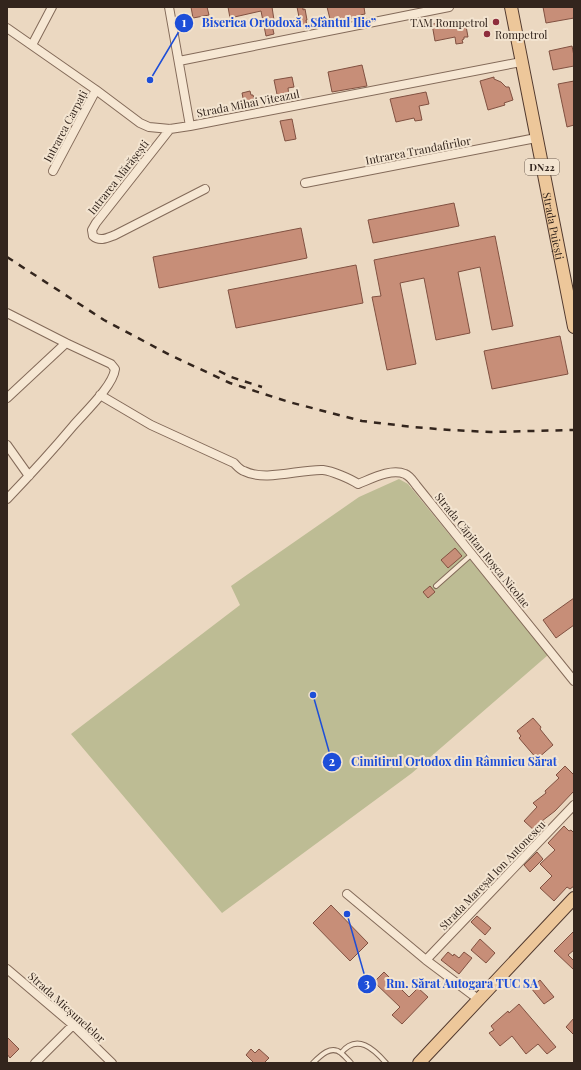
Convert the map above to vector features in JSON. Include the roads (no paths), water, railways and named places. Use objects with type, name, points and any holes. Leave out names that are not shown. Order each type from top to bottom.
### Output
[{"type":"main road","name":"Strada Puiești","points":[[510,7],[574,327]]},
{"type":"main road","points":[[419,1063],[574,898]]},
{"type":"street","points":[[32,45],[52,7]]},
{"type":"street","points":[[169,7],[190,126]]},
{"type":"street","points":[[179,61],[449,7]]},
{"type":"street","name":"Strada Mihai Viteazul","points":[[7,29],[96,90],[140,123],[149,127],[170,129],[521,62]]},
{"type":"street","name":"Intrarea Carpați","points":[[53,171],[96,90]]},
{"type":"street","name":"Intrarea Mărășești","points":[[170,129],[96,223],[92,230],[93,236],[102,239],[115,235],[205,189]]},
{"type":"street","name":"Intrarea Trandafirilor","points":[[305,183],[536,138]]},
{"type":"street","points":[[7,313],[111,364],[115,369],[114,374],[100,395],[7,499]]},
{"type":"street","points":[[7,398],[66,343]]},
{"type":"street","name":"Strada Căpitan Roșca Nicolae","points":[[100,395],[151,425],[234,463],[243,471],[248,473],[268,476],[300,471],[325,470],[350,479],[358,484],[391,473],[396,472],[406,474],[473,554],[574,681]]},
{"type":"street","points":[[7,445],[29,476]]},
{"type":"street","name":"Strada Mareșal Ion Antonescu","points":[[426,960],[574,805]]},
{"type":"street","points":[[347,894],[426,960],[478,999]]},
{"type":"street","name":"Strada Micșunelelor","points":[[7,969],[73,1025],[112,1063]]},
{"type":"street","points":[[35,1063],[73,1025]]},
{"type":"lane","points":[[436,586],[473,554]]},
{"type":"lane","points":[[341,1053],[344,1049],[351,1045],[360,1043],[368,1047],[386,1063]]},
{"type":"lane","points":[[313,1063],[326,1052],[333,1050],[341,1053],[351,1063]]},
{"type":"railway","points":[[7,257],[104,320],[170,355],[230,383],[289,402],[362,421],[413,427],[491,432],[574,430]]},
{"type":"railway","points":[[219,371],[231,377],[262,387]]},
{"type":"place","name":"TAM Rompetrol","points":[[496,22]]},
{"type":"place","name":"Rompetrol","points":[[487,34]]},
{"type":"place","name":"Biserica Ortodoxă „Sfântul Ilie”","points":[[150,80]]},
{"type":"place","name":"Cimitirul Ortodox din Râmnicu Sărat","points":[[313,695]]},
{"type":"place","name":"Rm. Sărat Autogara TUC SA","points":[[347,914]]}]
